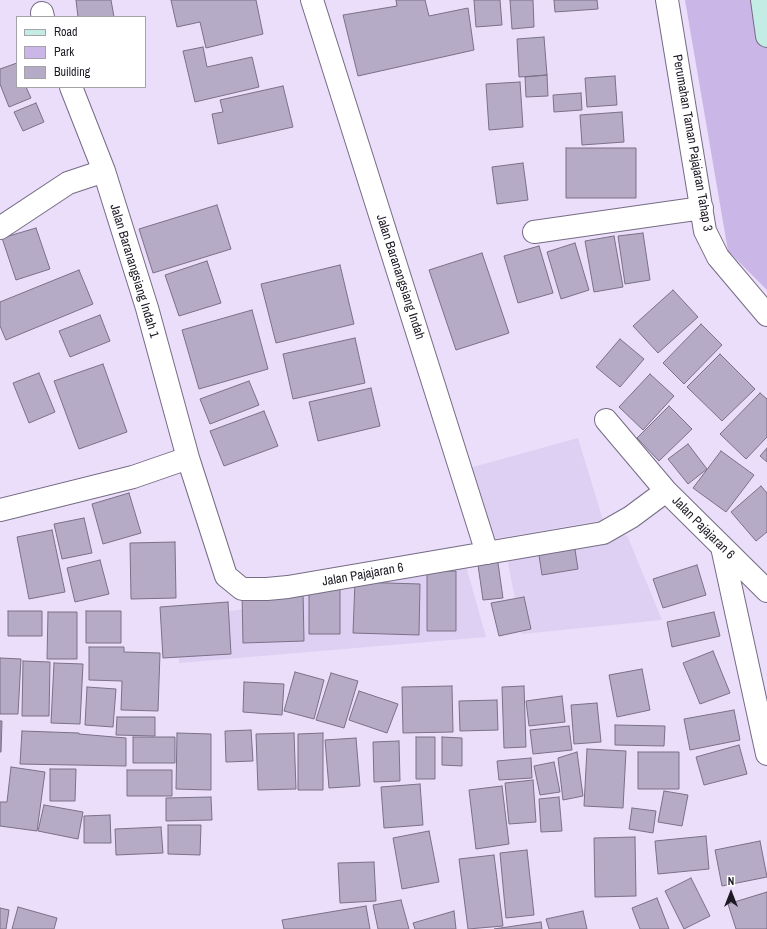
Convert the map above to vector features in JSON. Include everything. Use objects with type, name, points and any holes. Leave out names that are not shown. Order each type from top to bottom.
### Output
[{"type":"main road","points":[[762,0],[767,36]]},
{"type":"street","name":"Jalan Baranangsiang Indah","points":[[312,0],[487,553]]},
{"type":"street","name":"Perumahan Taman Pajajaran Tahap 3","points":[[667,0],[705,231],[718,257],[767,315]]},
{"type":"street","name":"Jalan Baranangsiang Indah 1","points":[[71,88],[104,171],[147,308],[188,458]]},
{"type":"street","points":[[0,228],[68,183],[104,171]]},
{"type":"street","points":[[534,232],[702,208]]},
{"type":"street","points":[[606,420],[666,491]]},
{"type":"street","name":"Jalan Pajajaran 6","points":[[188,458],[226,576],[242,589],[288,587],[603,533],[631,517],[666,491],[767,591]]},
{"type":"street","points":[[0,510],[133,477],[188,458]]},
{"type":"street","points":[[722,547],[767,754]]},
{"type":"shaded area","points":[[578,438],[603,520],[471,543],[451,473]]},
{"type":"shaded area","points":[[627,535],[662,620],[522,634],[507,558]]},
{"type":"shaded area","points":[[464,559],[486,637],[179,663],[179,616],[238,610]]},
{"type":"green space","points":[[685,0],[767,0],[767,290],[728,251]]},
{"type":"building","points":[[76,0],[111,0],[114,16],[78,16]]},
{"type":"building","points":[[171,0],[256,0],[263,34],[206,48],[200,22],[177,27]]},
{"type":"building","points":[[396,0],[425,0],[429,16],[468,8],[474,50],[358,76],[343,15],[397,6]]},
{"type":"building","points":[[474,0],[500,0],[502,25],[476,27]]},
{"type":"building","points":[[510,0],[533,0],[534,27],[512,29]]},
{"type":"building","points":[[554,0],[597,0],[598,9],[555,12]]},
{"type":"building","points":[[544,37],[547,75],[519,77],[517,39]]},
{"type":"building","points":[[203,47],[207,67],[252,57],[259,87],[195,102],[183,51]]},
{"type":"building","points":[[16,63],[16,88],[26,88],[31,98],[9,107],[0,84],[0,69]]},
{"type":"building","points":[[547,75],[548,96],[526,97],[525,77]]},
{"type":"building","points":[[615,76],[617,105],[587,107],[585,78]]},
{"type":"building","points":[[520,82],[523,127],[489,130],[486,84]]},
{"type":"building","points":[[283,86],[293,127],[218,144],[212,114],[223,112],[220,100]]},
{"type":"building","points":[[581,93],[582,110],[554,112],[553,95]]},
{"type":"building","points":[[36,103],[44,122],[23,131],[14,112]]},
{"type":"building","points":[[622,112],[624,142],[582,145],[580,115]]},
{"type":"building","points":[[566,148],[636,148],[636,198],[566,198]]},
{"type":"building","points":[[523,163],[528,200],[497,204],[492,167]]},
{"type":"building","points":[[217,205],[231,249],[153,273],[139,229]]},
{"type":"building","points":[[36,228],[50,269],[16,280],[2,238]]},
{"type":"building","points":[[643,233],[650,280],[625,284],[618,236]]},
{"type":"building","points":[[614,236],[623,287],[594,292],[585,241]]},
{"type":"building","points":[[575,243],[589,290],[561,299],[547,252]]},
{"type":"building","points":[[539,246],[553,293],[518,303],[504,256]]},
{"type":"building","points":[[482,253],[509,333],[456,350],[429,270]]},
{"type":"building","points":[[207,261],[221,303],[179,316],[165,275]]},
{"type":"building","points":[[340,265],[354,324],[276,343],[261,284]]},
{"type":"building","points":[[79,270],[93,304],[6,340],[0,326],[0,302]]},
{"type":"building","points":[[673,290],[698,317],[658,353],[633,326]]},
{"type":"building","points":[[252,310],[268,369],[199,389],[182,330]]},
{"type":"building","points":[[100,315],[110,341],[70,357],[59,331]]},
{"type":"building","points":[[701,324],[722,345],[684,384],[663,363]]},
{"type":"building","points":[[355,338],[365,383],[293,399],[283,354]]},
{"type":"building","points":[[620,339],[644,359],[620,387],[596,367]]},
{"type":"building","points":[[720,354],[755,389],[722,421],[687,387]]},
{"type":"building","points":[[103,364],[127,432],[79,449],[54,381]]},
{"type":"building","points":[[39,373],[55,412],[29,423],[13,383]]},
{"type":"building","points":[[650,374],[674,396],[643,430],[619,407]]},
{"type":"building","points":[[249,381],[259,405],[210,424],[200,399]]},
{"type":"building","points":[[371,388],[380,426],[318,441],[309,402]]},
{"type":"building","points":[[760,393],[767,399],[767,437],[746,459],[720,434]]},
{"type":"building","points":[[669,406],[692,429],[659,461],[637,438]]},
{"type":"building","points":[[264,411],[278,446],[224,466],[210,431]]},
{"type":"building","points":[[688,444],[707,469],[688,484],[668,459]]},
{"type":"building","points":[[767,448],[767,462],[760,456]]},
{"type":"building","points":[[721,451],[754,475],[726,512],[693,488]]},
{"type":"building","points":[[761,486],[767,493],[767,532],[756,541],[731,512]]},
{"type":"building","points":[[129,493],[141,533],[103,544],[92,504]]},
{"type":"building","points":[[84,518],[92,553],[62,559],[54,524]]},
{"type":"building","points":[[52,530],[65,592],[29,599],[17,537]]},
{"type":"building","points":[[175,542],[176,598],[131,599],[130,543]]},
{"type":"building","points":[[574,543],[578,569],[542,575],[538,549]]},
{"type":"building","points":[[497,556],[503,598],[483,600],[477,558]]},
{"type":"building","points":[[100,560],[109,594],[75,602],[67,568]]},
{"type":"building","points":[[697,565],[706,595],[663,608],[653,579]]},
{"type":"building","points":[[427,571],[456,571],[456,631],[427,631]]},
{"type":"building","points":[[355,582],[420,584],[419,635],[353,633]]},
{"type":"building","points":[[309,588],[340,588],[340,634],[309,634]]},
{"type":"building","points":[[303,591],[304,641],[243,643],[242,593]]},
{"type":"building","points":[[524,597],[531,629],[499,636],[491,603]]},
{"type":"building","points":[[228,602],[231,654],[163,658],[160,607]]},
{"type":"building","points":[[8,611],[42,611],[42,636],[8,636]]},
{"type":"building","points":[[86,611],[121,611],[121,643],[86,643]]},
{"type":"building","points":[[48,612],[77,612],[77,659],[47,659]]},
{"type":"building","points":[[714,612],[720,636],[672,647],[667,622]]},
{"type":"building","points":[[89,647],[124,647],[124,652],[160,653],[158,711],[121,710],[122,681],[89,680]]},
{"type":"building","points":[[713,651],[730,693],[700,704],[683,663]]},
{"type":"building","points":[[0,658],[21,659],[18,714],[0,714]]},
{"type":"building","points":[[23,661],[50,662],[49,716],[22,716]]},
{"type":"building","points":[[54,663],[83,664],[80,724],[51,723]]},
{"type":"building","points":[[642,669],[650,710],[617,717],[609,675]]},
{"type":"building","points":[[295,672],[324,680],[314,719],[284,711]]},
{"type":"building","points":[[331,673],[358,681],[344,728],[316,720]]},
{"type":"building","points":[[244,682],[284,684],[282,715],[243,712]]},
{"type":"building","points":[[452,686],[453,732],[403,733],[402,687]]},
{"type":"building","points":[[524,686],[526,747],[504,748],[502,687]]},
{"type":"building","points":[[87,687],[116,689],[113,727],[85,725]]},
{"type":"building","points":[[359,691],[398,704],[387,733],[349,720]]},
{"type":"building","points":[[562,696],[565,722],[529,726],[526,701]]},
{"type":"building","points":[[497,700],[498,730],[460,731],[459,701]]},
{"type":"building","points":[[597,703],[601,742],[574,744],[571,705]]},
{"type":"building","points":[[734,710],[740,740],[690,750],[684,719]]},
{"type":"building","points":[[117,717],[155,717],[155,736],[116,735]]},
{"type":"building","points":[[0,721],[2,721],[1,752],[0,752]]},
{"type":"building","points":[[615,725],[665,726],[664,746],[615,745]]},
{"type":"building","points":[[569,726],[572,750],[533,754],[530,730]]},
{"type":"building","points":[[251,730],[253,761],[226,762],[225,731]]},
{"type":"building","points":[[22,731],[79,733],[126,738],[126,766],[20,764]]},
{"type":"building","points":[[177,733],[211,734],[211,790],[176,789]]},
{"type":"building","points":[[294,733],[296,789],[258,790],[256,734]]},
{"type":"building","points":[[323,733],[323,790],[298,790],[298,734]]},
{"type":"building","points":[[133,737],[175,737],[175,763],[133,763]]},
{"type":"building","points":[[416,737],[435,737],[435,779],[416,779]]},
{"type":"building","points":[[442,737],[462,738],[462,766],[442,765]]},
{"type":"building","points":[[356,738],[360,786],[329,788],[325,740]]},
{"type":"building","points":[[399,741],[400,781],[374,782],[373,742]]},
{"type":"building","points":[[739,745],[747,774],[704,785],[696,757]]},
{"type":"building","points":[[587,749],[626,751],[623,808],[584,806]]},
{"type":"building","points":[[577,752],[583,796],[563,800],[558,758]]},
{"type":"building","points":[[638,752],[679,752],[679,789],[638,789]]},
{"type":"building","points":[[531,758],[532,778],[499,780],[497,761]]},
{"type":"building","points":[[554,762],[560,792],[540,795],[534,766]]},
{"type":"building","points":[[11,767],[45,772],[37,831],[0,826],[0,802],[7,802]]},
{"type":"building","points":[[50,769],[76,769],[75,801],[50,801]]},
{"type":"building","points":[[127,770],[172,770],[172,796],[127,796]]},
{"type":"building","points":[[533,780],[536,822],[509,824],[505,783]]},
{"type":"building","points":[[420,784],[423,825],[384,828],[381,787]]},
{"type":"building","points":[[502,786],[509,844],[476,849],[469,790]]},
{"type":"building","points":[[664,791],[688,795],[682,826],[658,822]]},
{"type":"building","points":[[211,797],[212,820],[166,821],[166,798]]},
{"type":"building","points":[[559,797],[562,831],[541,832],[539,799]]},
{"type":"building","points":[[44,805],[83,812],[78,839],[38,831]]},
{"type":"building","points":[[632,808],[656,811],[653,833],[629,829]]},
{"type":"building","points":[[110,815],[111,843],[84,843],[84,816]]},
{"type":"building","points":[[168,825],[201,825],[200,855],[168,854]]},
{"type":"building","points":[[161,827],[163,853],[116,855],[115,829]]},
{"type":"building","points":[[429,831],[439,882],[402,889],[393,838]]},
{"type":"building","points":[[706,836],[709,869],[658,874],[655,841]]},
{"type":"building","points":[[635,837],[636,896],[595,897],[594,838]]},
{"type":"building","points":[[760,841],[767,877],[722,886],[715,850]]},
{"type":"building","points":[[527,850],[534,915],[506,918],[500,853]]},
{"type":"building","points":[[494,855],[503,926],[468,929],[459,859]]},
{"type":"building","points":[[374,862],[376,901],[340,903],[338,863]]},
{"type":"building","points":[[691,878],[710,916],[684,929],[665,891]]},
{"type":"building","points":[[767,892],[767,929],[736,929],[728,904]]},
{"type":"building","points":[[657,898],[669,929],[640,929],[632,908]]},
{"type":"building","points":[[401,900],[409,929],[378,929],[373,905]]},
{"type":"building","points":[[366,906],[370,929],[284,929],[282,920]]},
{"type":"building","points":[[18,907],[57,918],[54,929],[12,929]]},
{"type":"building","points":[[0,908],[9,910],[6,929],[0,929]]},
{"type":"building","points":[[454,911],[456,929],[415,929],[413,923]]},
{"type":"building","points":[[583,911],[587,929],[549,929],[546,919]]},
{"type":"building","points":[[541,922],[542,929],[494,929]]}]
